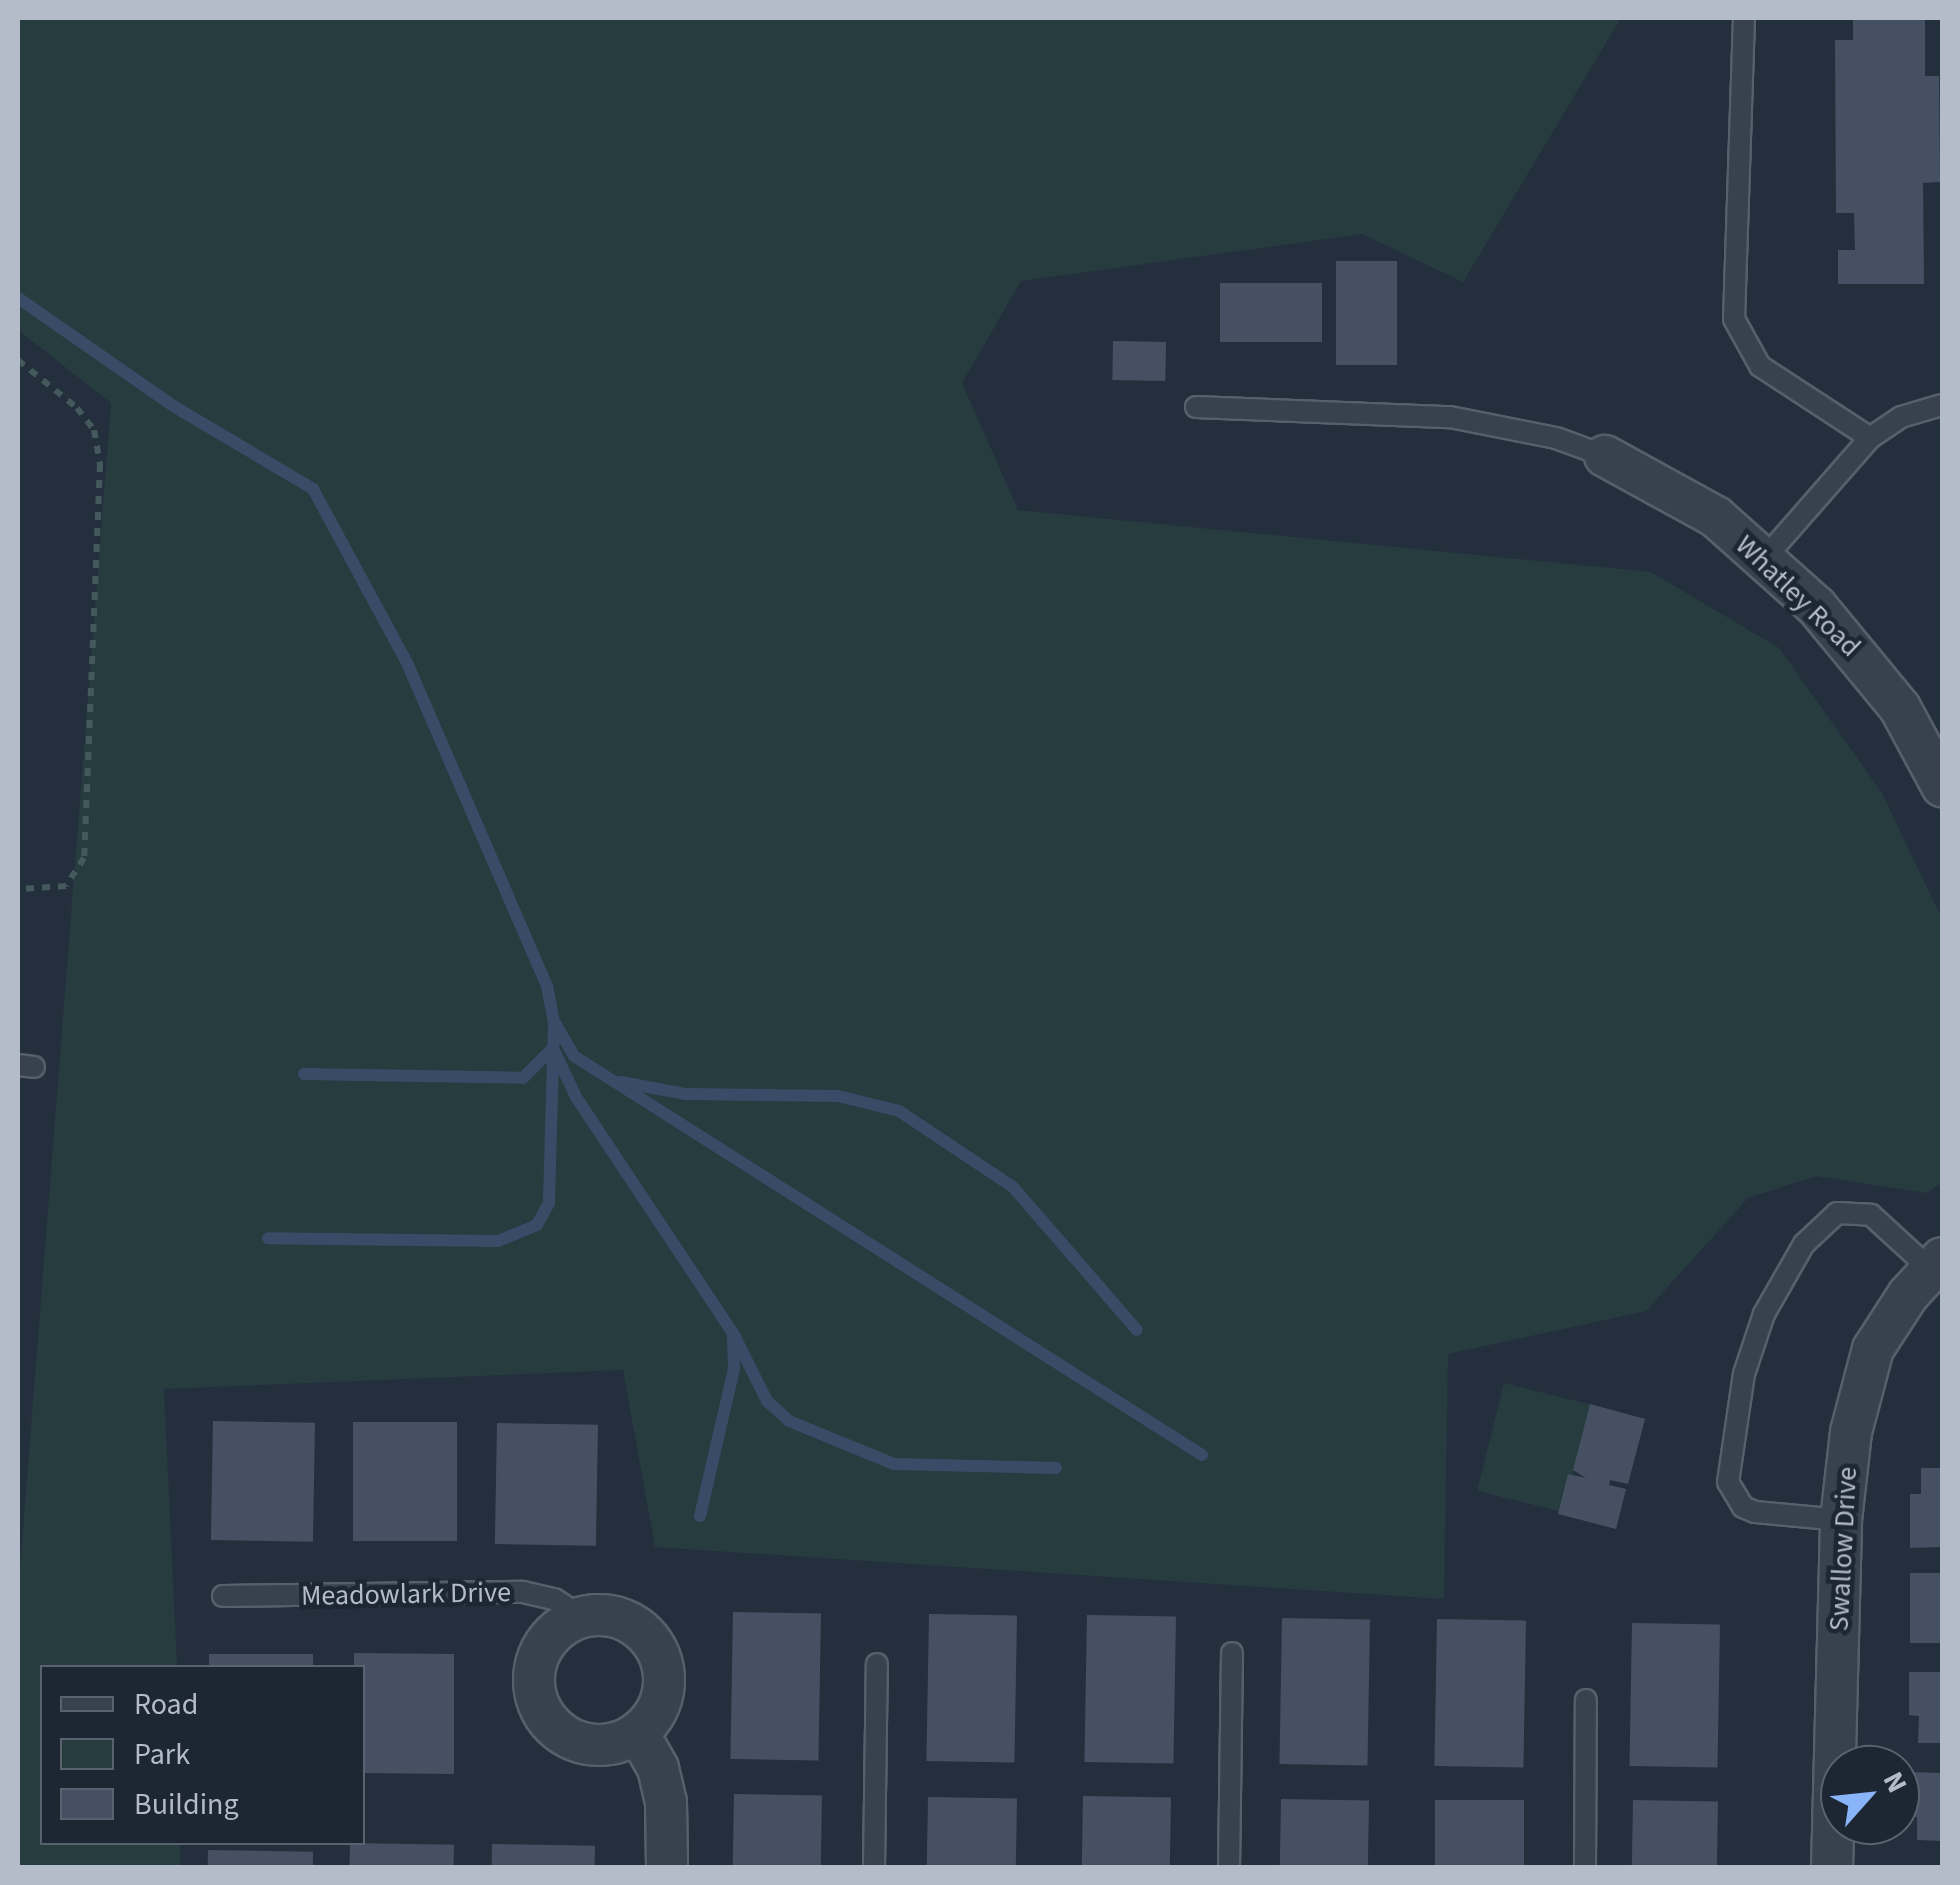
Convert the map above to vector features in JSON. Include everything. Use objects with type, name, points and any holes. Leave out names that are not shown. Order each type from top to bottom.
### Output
[{"type":"street","name":"Whatley Road","points":[[1605,456],[1716,517],[1764,560],[1861,655],[1942,786]]},
{"type":"street","name":"Swallow Drive","points":[[1832,1868],[1841,1520],[1861,1382],[1874,1349],[1937,1264]]},
{"type":"street","name":"Meadowlark Drive","points":[[582,1617],[626,1620],[658,1652],[663,1696],[638,1733]]},
{"type":"street","points":[[582,1617],[546,1643],[536,1671],[538,1702],[547,1720],[580,1743],[600,1746],[638,1733],[658,1768],[666,1802],[667,1868]]},
{"type":"lane","points":[[1744,18],[1734,319],[1760,366],[1870,438]]},
{"type":"lane","points":[[1764,560],[1870,438],[1902,417],[1942,405]]},
{"type":"lane","points":[[1196,407],[1450,417],[1556,438],[1605,456]]},
{"type":"lane","points":[[1841,1520],[1755,1512],[1743,1507],[1728,1482],[1744,1374],[1764,1314],[1804,1244],[1836,1213],[1871,1215],[1937,1264]]},
{"type":"lane","name":"Meadowlark Drive","points":[[223,1596],[523,1592],[554,1598],[582,1617]]},
{"type":"lane","points":[[1228,1868],[1232,1653]]},
{"type":"lane","points":[[874,1868],[877,1664]]},
{"type":"lane","points":[[1585,1868],[1586,1700]]},
{"type":"path","points":[[18,360],[77,408],[94,430],[100,464],[84,858],[66,886],[18,889]]},
{"type":"green space","points":[[18,18],[1621,18],[1463,282],[1362,234],[1021,281],[962,383],[1018,510],[1651,572],[1779,648],[1882,793],[1942,919],[1942,1182],[1927,1193],[1816,1176],[1748,1198],[1646,1311],[1448,1354],[1444,1599],[655,1547],[623,1370],[164,1389],[177,1665],[40,1665],[40,1845],[180,1845],[180,1867],[18,1867],[18,1594],[111,403],[18,330]]},
{"type":"green space","points":[[1504,1383],[1590,1405],[1564,1512],[1477,1491]]},
{"type":"building","points":[[1853,18],[1925,18],[1925,76],[1939,76],[1940,182],[1923,183],[1924,284],[1838,284],[1838,250],[1855,250],[1854,213],[1836,213],[1835,40],[1853,40]]},
{"type":"building","points":[[1336,261],[1397,261],[1397,365],[1336,365]]},
{"type":"building","points":[[1220,283],[1322,283],[1322,342],[1220,342]]},
{"type":"building","points":[[1113,341],[1166,342],[1165,381],[1112,380]]},
{"type":"building","points":[[1590,1404],[1645,1419],[1628,1484],[1610,1480],[1609,1485],[1626,1489],[1616,1529],[1558,1514],[1568,1474],[1586,1478],[1573,1470]]},
{"type":"building","points":[[213,1421],[315,1423],[313,1542],[211,1540]]},
{"type":"building","points":[[353,1422],[457,1422],[457,1541],[353,1541]]},
{"type":"building","points":[[497,1423],[598,1425],[596,1546],[495,1544]]},
{"type":"building","points":[[1921,1468],[1942,1468],[1942,1547],[1910,1548],[1910,1494],[1921,1494]]},
{"type":"building","points":[[1910,1573],[1942,1573],[1942,1643],[1910,1643]]},
{"type":"building","points":[[733,1612],[821,1614],[818,1761],[730,1759]]},
{"type":"building","points":[[929,1614],[1017,1616],[1014,1763],[926,1761]]},
{"type":"building","points":[[1087,1615],[1176,1617],[1173,1764],[1084,1762]]},
{"type":"building","points":[[1282,1618],[1370,1620],[1367,1766],[1279,1764]]},
{"type":"building","points":[[1437,1619],[1526,1621],[1523,1768],[1434,1766]]},
{"type":"building","points":[[1632,1623],[1720,1625],[1717,1768],[1630,1766]]},
{"type":"building","points":[[354,1653],[454,1654],[454,1774],[365,1773],[365,1665],[354,1665]]},
{"type":"building","points":[[209,1654],[313,1654],[313,1665],[209,1665]]},
{"type":"building","points":[[1909,1672],[1942,1672],[1942,1743],[1918,1743],[1919,1716],[1909,1715]]},
{"type":"building","points":[[1920,1772],[1942,1773],[1942,1841],[1920,1840]]},
{"type":"building","points":[[734,1794],[822,1796],[821,1868],[733,1868]]},
{"type":"building","points":[[1083,1796],[1171,1798],[1170,1868],[1082,1868]]},
{"type":"building","points":[[928,1797],[1017,1799],[1016,1868],[927,1868]]},
{"type":"building","points":[[1281,1799],[1369,1801],[1368,1868],[1280,1868]]},
{"type":"building","points":[[1435,1800],[1524,1800],[1524,1868],[1435,1868]]},
{"type":"building","points":[[1633,1800],[1718,1801],[1717,1868],[1632,1868]]},
{"type":"building","points":[[492,1844],[595,1846],[595,1868],[492,1868]]},
{"type":"building","points":[[350,1845],[454,1845],[454,1868],[350,1868]]},
{"type":"building","points":[[208,1850],[313,1852],[313,1868],[208,1868]]},
{"type":"waterway","points":[[18,298],[175,407],[313,489],[408,665],[547,986],[554,1022],[549,1203],[537,1225],[498,1241],[268,1238]]},
{"type":"waterway","points":[[555,1023],[574,1056],[1202,1455]]},
{"type":"waterway","points":[[304,1074],[523,1078],[552,1049]]},
{"type":"waterway","points":[[554,1050],[576,1097],[733,1333],[767,1401],[789,1421],[894,1464],[1056,1468]]},
{"type":"waterway","points":[[621,1082],[686,1094],[838,1096],[899,1111],[1013,1187],[1137,1330]]},
{"type":"waterway","points":[[700,1516],[734,1369],[733,1338]]}]
